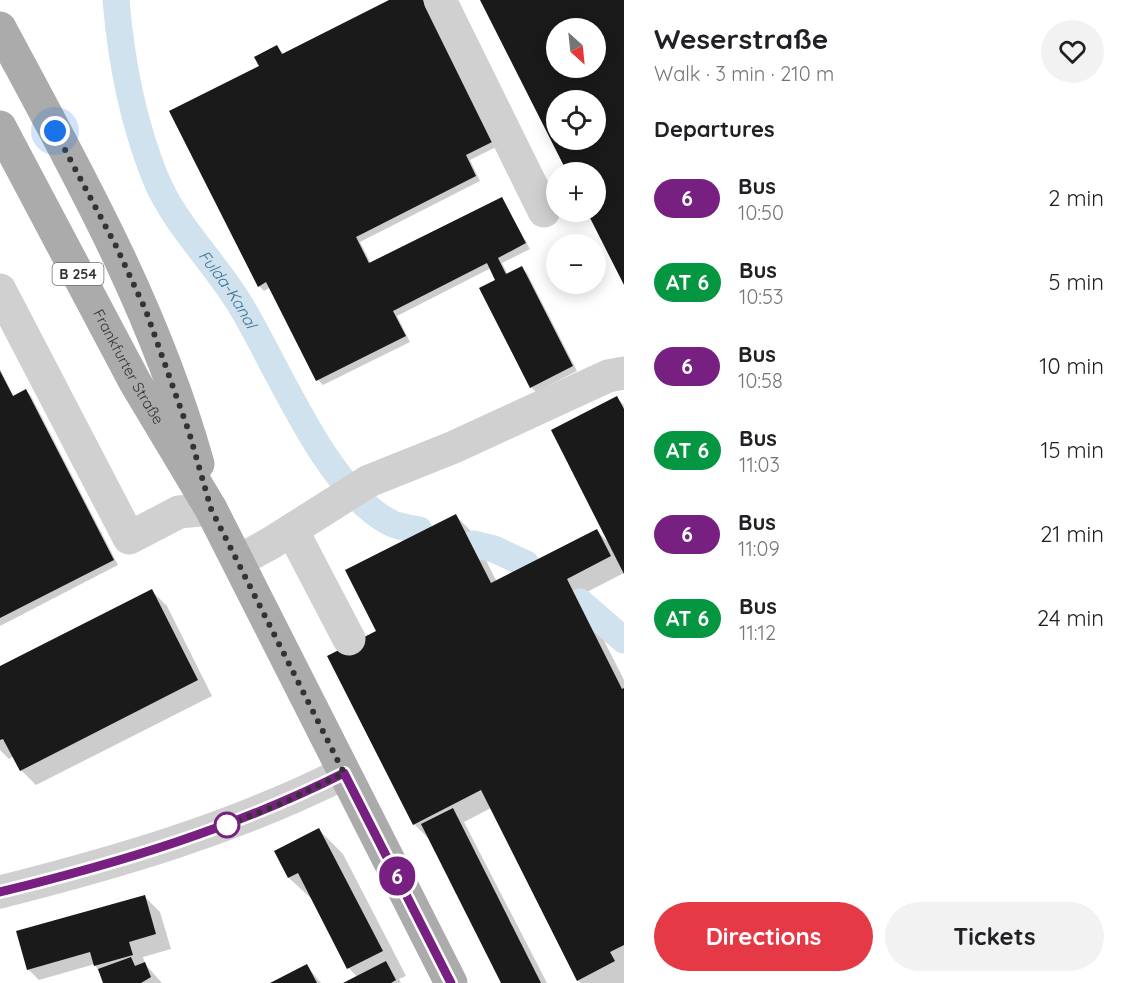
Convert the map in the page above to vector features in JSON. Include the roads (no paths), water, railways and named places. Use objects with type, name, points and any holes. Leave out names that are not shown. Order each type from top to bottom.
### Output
[{"type":"main road","name":"Frankfurter Straße","points":[[0,28],[116,246],[146,311],[189,432],[211,509]]},
{"type":"main road","name":"Frankfurter Straße","points":[[0,126],[135,382],[211,509],[451,983]]},
{"type":"street","points":[[440,0],[544,211]]},
{"type":"street","points":[[0,290],[129,538],[179,512],[211,509]]},
{"type":"street","points":[[238,561],[369,481],[454,447],[608,376],[624,373]]},
{"type":"street","points":[[292,530],[349,639]]},
{"type":"street","points":[[0,892],[129,858],[227,825],[285,802],[344,773]]},
{"type":"waterway","name":"Fulda-Kanal","points":[[116,0],[121,45],[134,113],[147,156],[163,195],[184,228],[231,290],[305,424],[344,483],[366,506],[389,522],[419,530]]},
{"type":"waterway","name":"Fulda-Kanal","points":[[473,544],[494,549],[526,564]]},
{"type":"waterway","name":"Fulda-Kanal","points":[[580,602],[624,640]]}]
